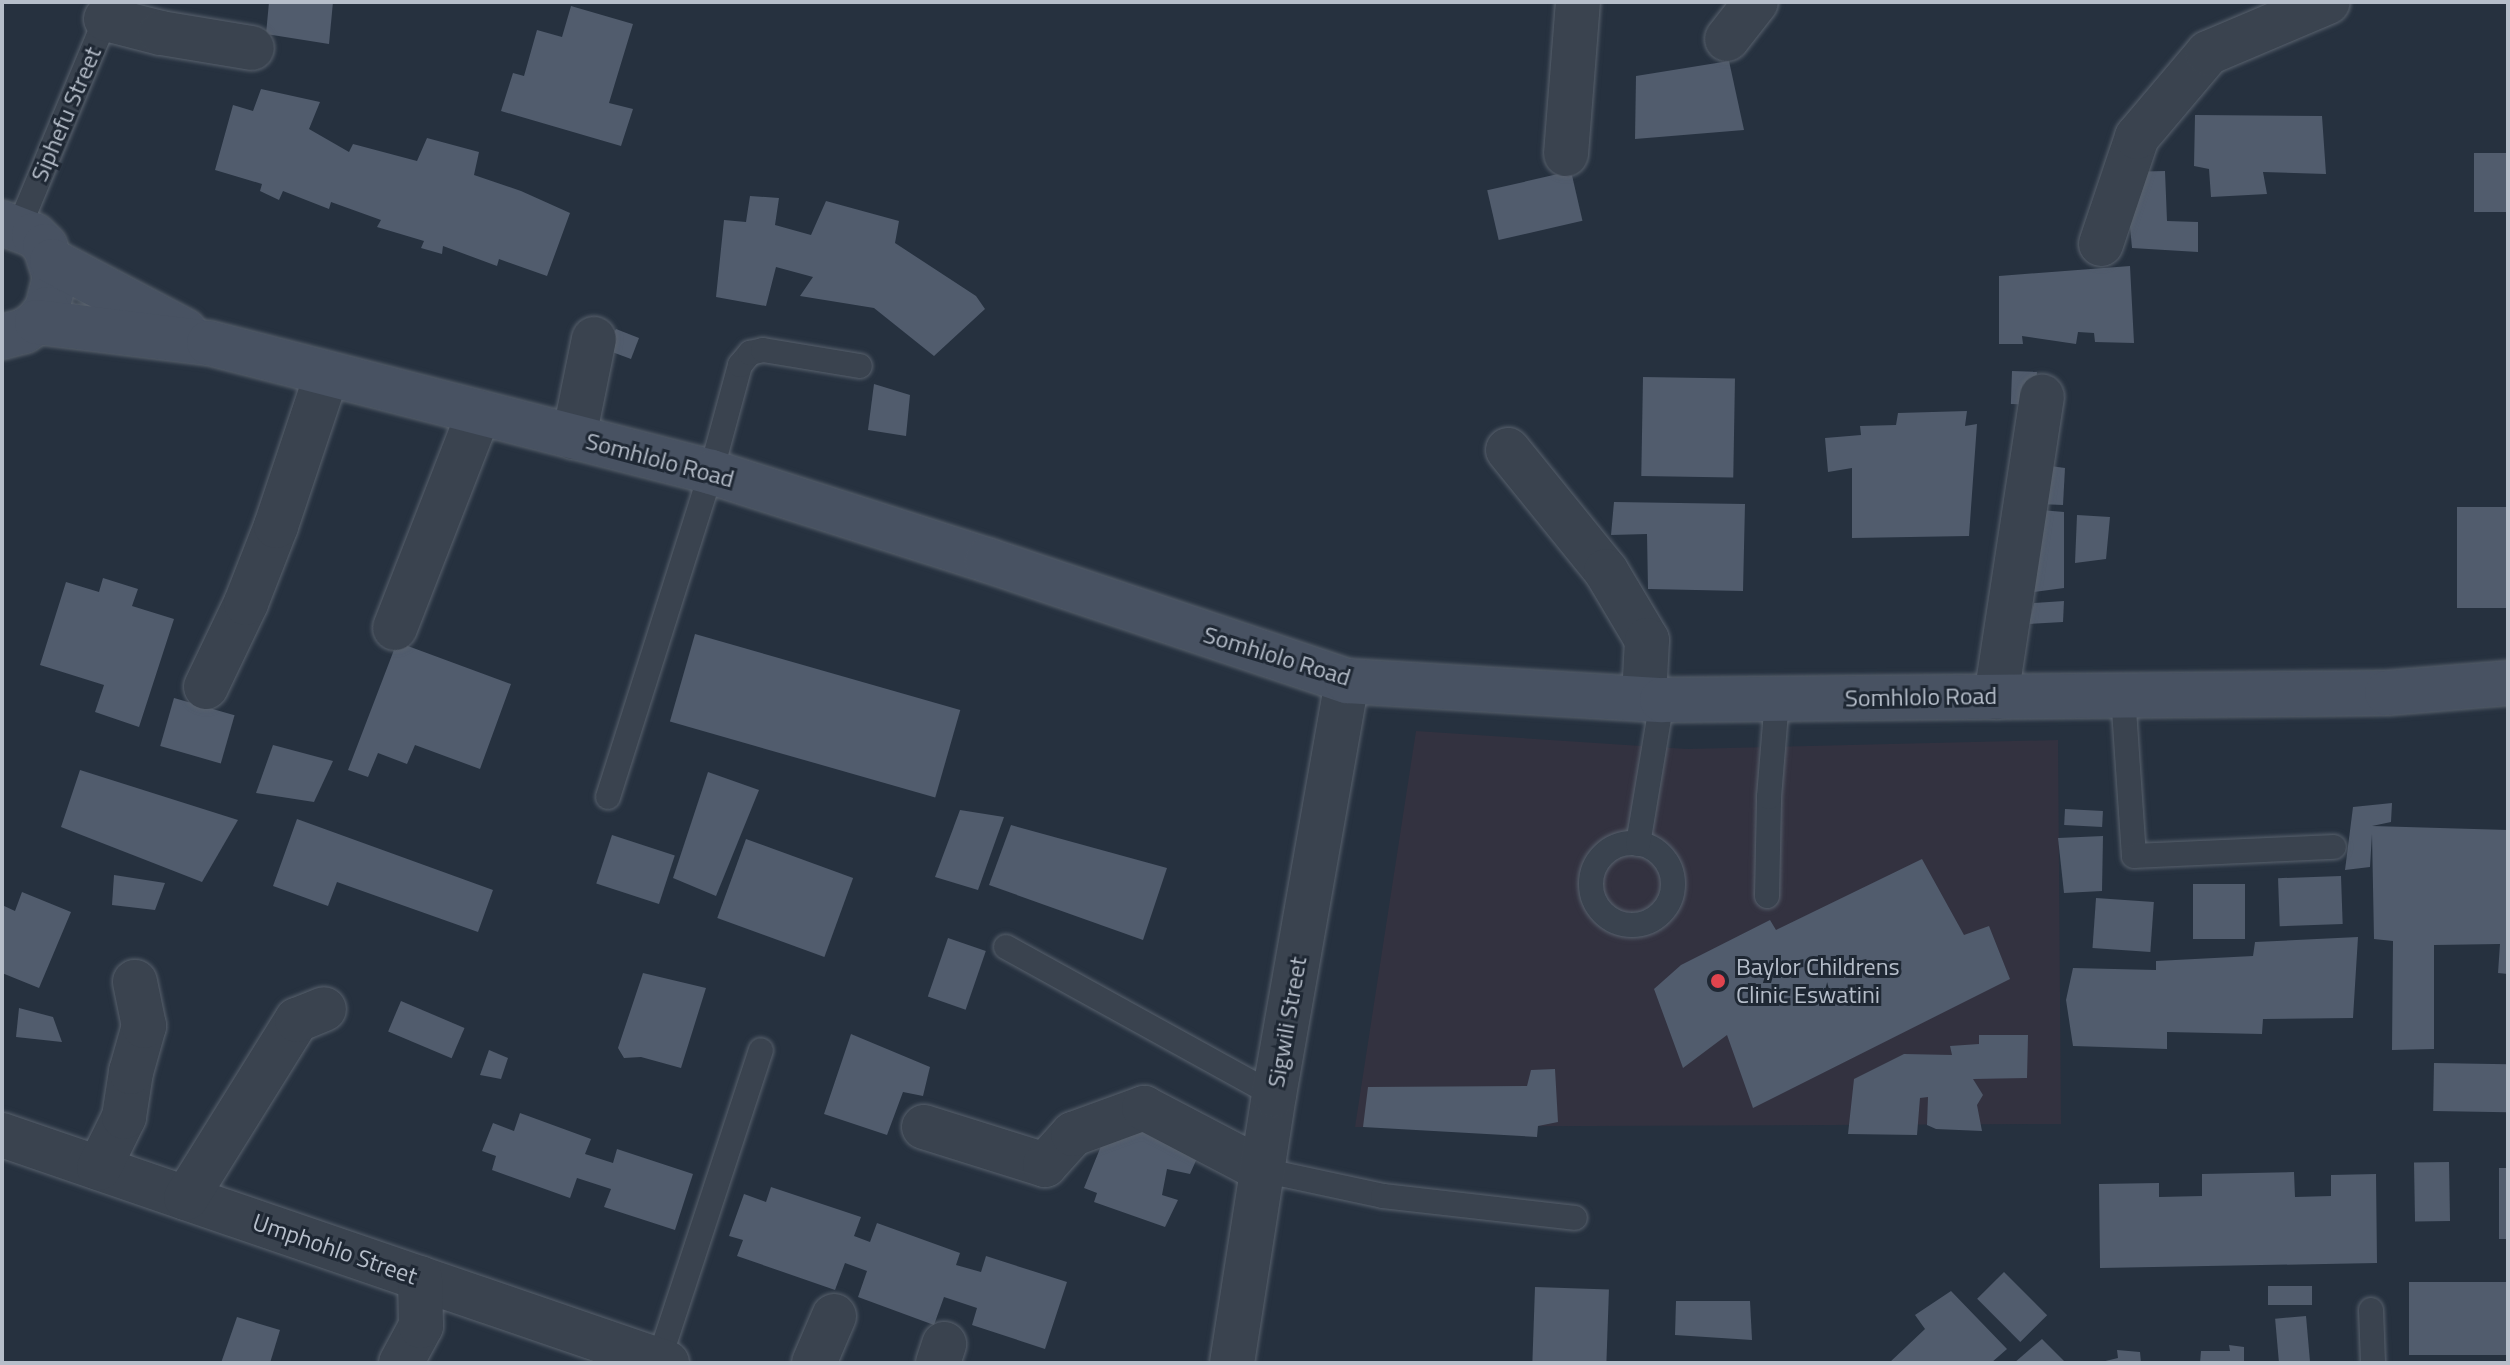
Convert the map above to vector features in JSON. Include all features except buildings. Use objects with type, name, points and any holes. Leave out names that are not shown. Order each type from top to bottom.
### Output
[{"type":"main road","name":"Somhlolo Road","points":[[11,225],[39,240],[52,261],[53,294],[20,329]]},
{"type":"main road","name":"Somhlolo Road","points":[[52,261],[209,343]]},
{"type":"main road","name":"Somhlolo Road","points":[[20,329],[209,343],[711,472],[987,560],[1347,681],[1653,699],[2387,693],[2508,701]]},
{"type":"main road","name":"Somhlolo Road","points":[[2387,693],[2508,683]]},
{"type":"street","points":[[1566,154],[1578,2]]},
{"type":"street","points":[[1727,39],[1756,2]]},
{"type":"street","points":[[2101,244],[2137,137],[2208,53],[2328,2]]},
{"type":"street","points":[[110,10],[161,33],[252,48]]},
{"type":"street","points":[[574,437],[594,339]]},
{"type":"street","points":[[206,687],[246,603],[276,526],[327,374]]},
{"type":"street","points":[[1996,697],[2042,396]]},
{"type":"street","points":[[395,628],[479,413]]},
{"type":"street","points":[[1508,450],[1606,571],[1647,640],[1653,699]]},
{"type":"street","name":"Sigwili Street","points":[[1232,1363],[1274,1095],[1347,681]]},
{"type":"street","points":[[99,1168],[124,1117],[131,1072],[144,1026],[135,982]]},
{"type":"street","points":[[186,1198],[297,1020],[324,1009]]},
{"type":"street","points":[[924,1127],[1045,1165],[1073,1134],[1144,1108],[1262,1170]]},
{"type":"street","name":"Umphohlo Street","points":[[2,1135],[663,1362]]},
{"type":"street","points":[[401,1363],[421,1326],[420,1278]]},
{"type":"street","points":[[814,1363],[834,1316]]},
{"type":"lane","name":"Siphefu Street","points":[[11,225],[110,10]]},
{"type":"lane","points":[[608,797],[711,472],[740,365],[750,353],[763,350],[860,366]]},
{"type":"lane","points":[[2123,695],[2134,856],[2334,847]]},
{"type":"lane","points":[[1638,844],[1653,699]]},
{"type":"lane","points":[[1767,896],[1769,797],[1777,699]]},
{"type":"lane","points":[[1006,947],[1274,1095]]},
{"type":"lane","points":[[663,1362],[761,1050]]},
{"type":"lane","points":[[1262,1170],[1383,1196],[1575,1218]]},
{"type":"lane","points":[[2371,1310],[2373,1363]]},
{"type":"shaded area","name":"Baylor Childrens Clinic Eswatini","points":[[1416,731],[1687,749],[2058,740],[2061,1124],[1355,1127]]},
{"type":"place","name":"Baylor Childrens Clinic Eswatini","points":[[1718,981]]}]
